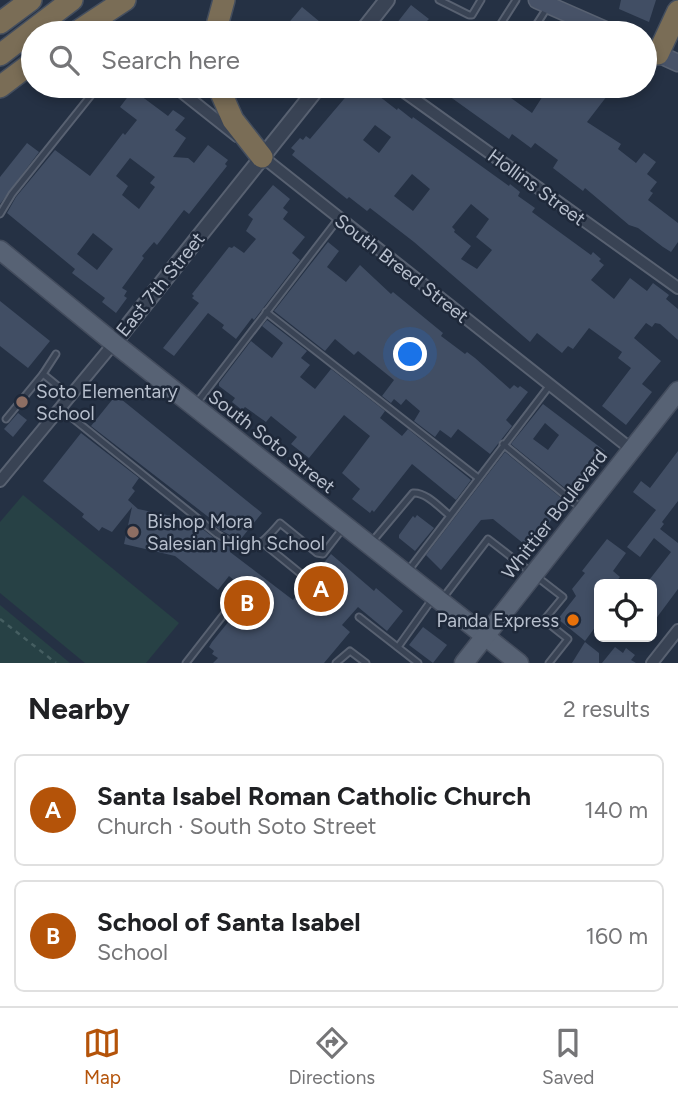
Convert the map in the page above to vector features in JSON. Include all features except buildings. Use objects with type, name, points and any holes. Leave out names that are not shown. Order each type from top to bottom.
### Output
[{"type":"highway","points":[[0,23],[31,0]]},
{"type":"highway","points":[[45,21],[72,0]]},
{"type":"highway","points":[[217,21],[224,0]]},
{"type":"highway","points":[[92,21],[120,2]]},
{"type":"highway","points":[[657,42],[678,11]]},
{"type":"highway","points":[[0,55],[21,39]]},
{"type":"highway","points":[[0,87],[21,71]]},
{"type":"highway","points":[[223,98],[233,120],[262,157]]},
{"type":"main road","points":[[543,2],[585,21]]},
{"type":"main road","points":[[657,54],[678,63]]},
{"type":"main road","name":"South Soto Street","points":[[0,250],[519,663]]},
{"type":"main road","name":"Whittier Boulevard","points":[[464,663],[678,391]]},
{"type":"street","points":[[370,21],[387,0]]},
{"type":"street","name":"South Breed Street","points":[[189,98],[631,449]]},
{"type":"street","name":"East 7th Street","points":[[0,481],[309,98]]},
{"type":"street","name":"Hollins Street","points":[[413,98],[676,283]]},
{"type":"street","points":[[652,663],[678,630]]},
{"type":"lane","points":[[439,0],[469,15],[481,0]]},
{"type":"lane","points":[[503,21],[516,0]]},
{"type":"lane","points":[[536,21],[543,2]]},
{"type":"lane","points":[[0,214],[12,194],[89,98]]},
{"type":"lane","points":[[194,406],[339,218]]},
{"type":"lane","points":[[266,312],[477,477]]},
{"type":"lane","points":[[6,419],[56,354]]},
{"type":"lane","points":[[43,374],[70,396]]},
{"type":"lane","points":[[406,573],[550,385]]},
{"type":"lane","points":[[60,408],[217,534],[242,548],[262,543],[279,523],[317,553],[323,554],[345,525]]},
{"type":"lane","points":[[503,444],[584,510]]},
{"type":"lane","points":[[370,545],[413,493],[419,492],[449,515]]},
{"type":"lane","points":[[398,647],[488,539],[563,597],[544,620],[568,639],[550,663]]},
{"type":"lane","points":[[262,543],[306,578]]},
{"type":"lane","points":[[188,662],[232,604]]},
{"type":"lane","points":[[359,617],[418,663]]},
{"type":"lane","points":[[337,663],[350,651],[366,663]]},
{"type":"path","points":[[0,619],[56,663]]},
{"type":"green space","points":[[23,495],[179,623],[146,663],[85,663],[0,593],[0,522]]},
{"type":"green space","points":[[0,605],[70,663],[0,663]]},
{"type":"place","name":"Soto Elementary School","points":[[22,402]]},
{"type":"place","name":"Bishop Mora Salesian High School","points":[[133,532]]},
{"type":"place","name":"Santa Isabel Roman Catholic Church","points":[[321,589]]},
{"type":"place","name":"School of Santa Isabel","points":[[247,603]]},
{"type":"place","name":"Panda Express","points":[[573,620]]}]
